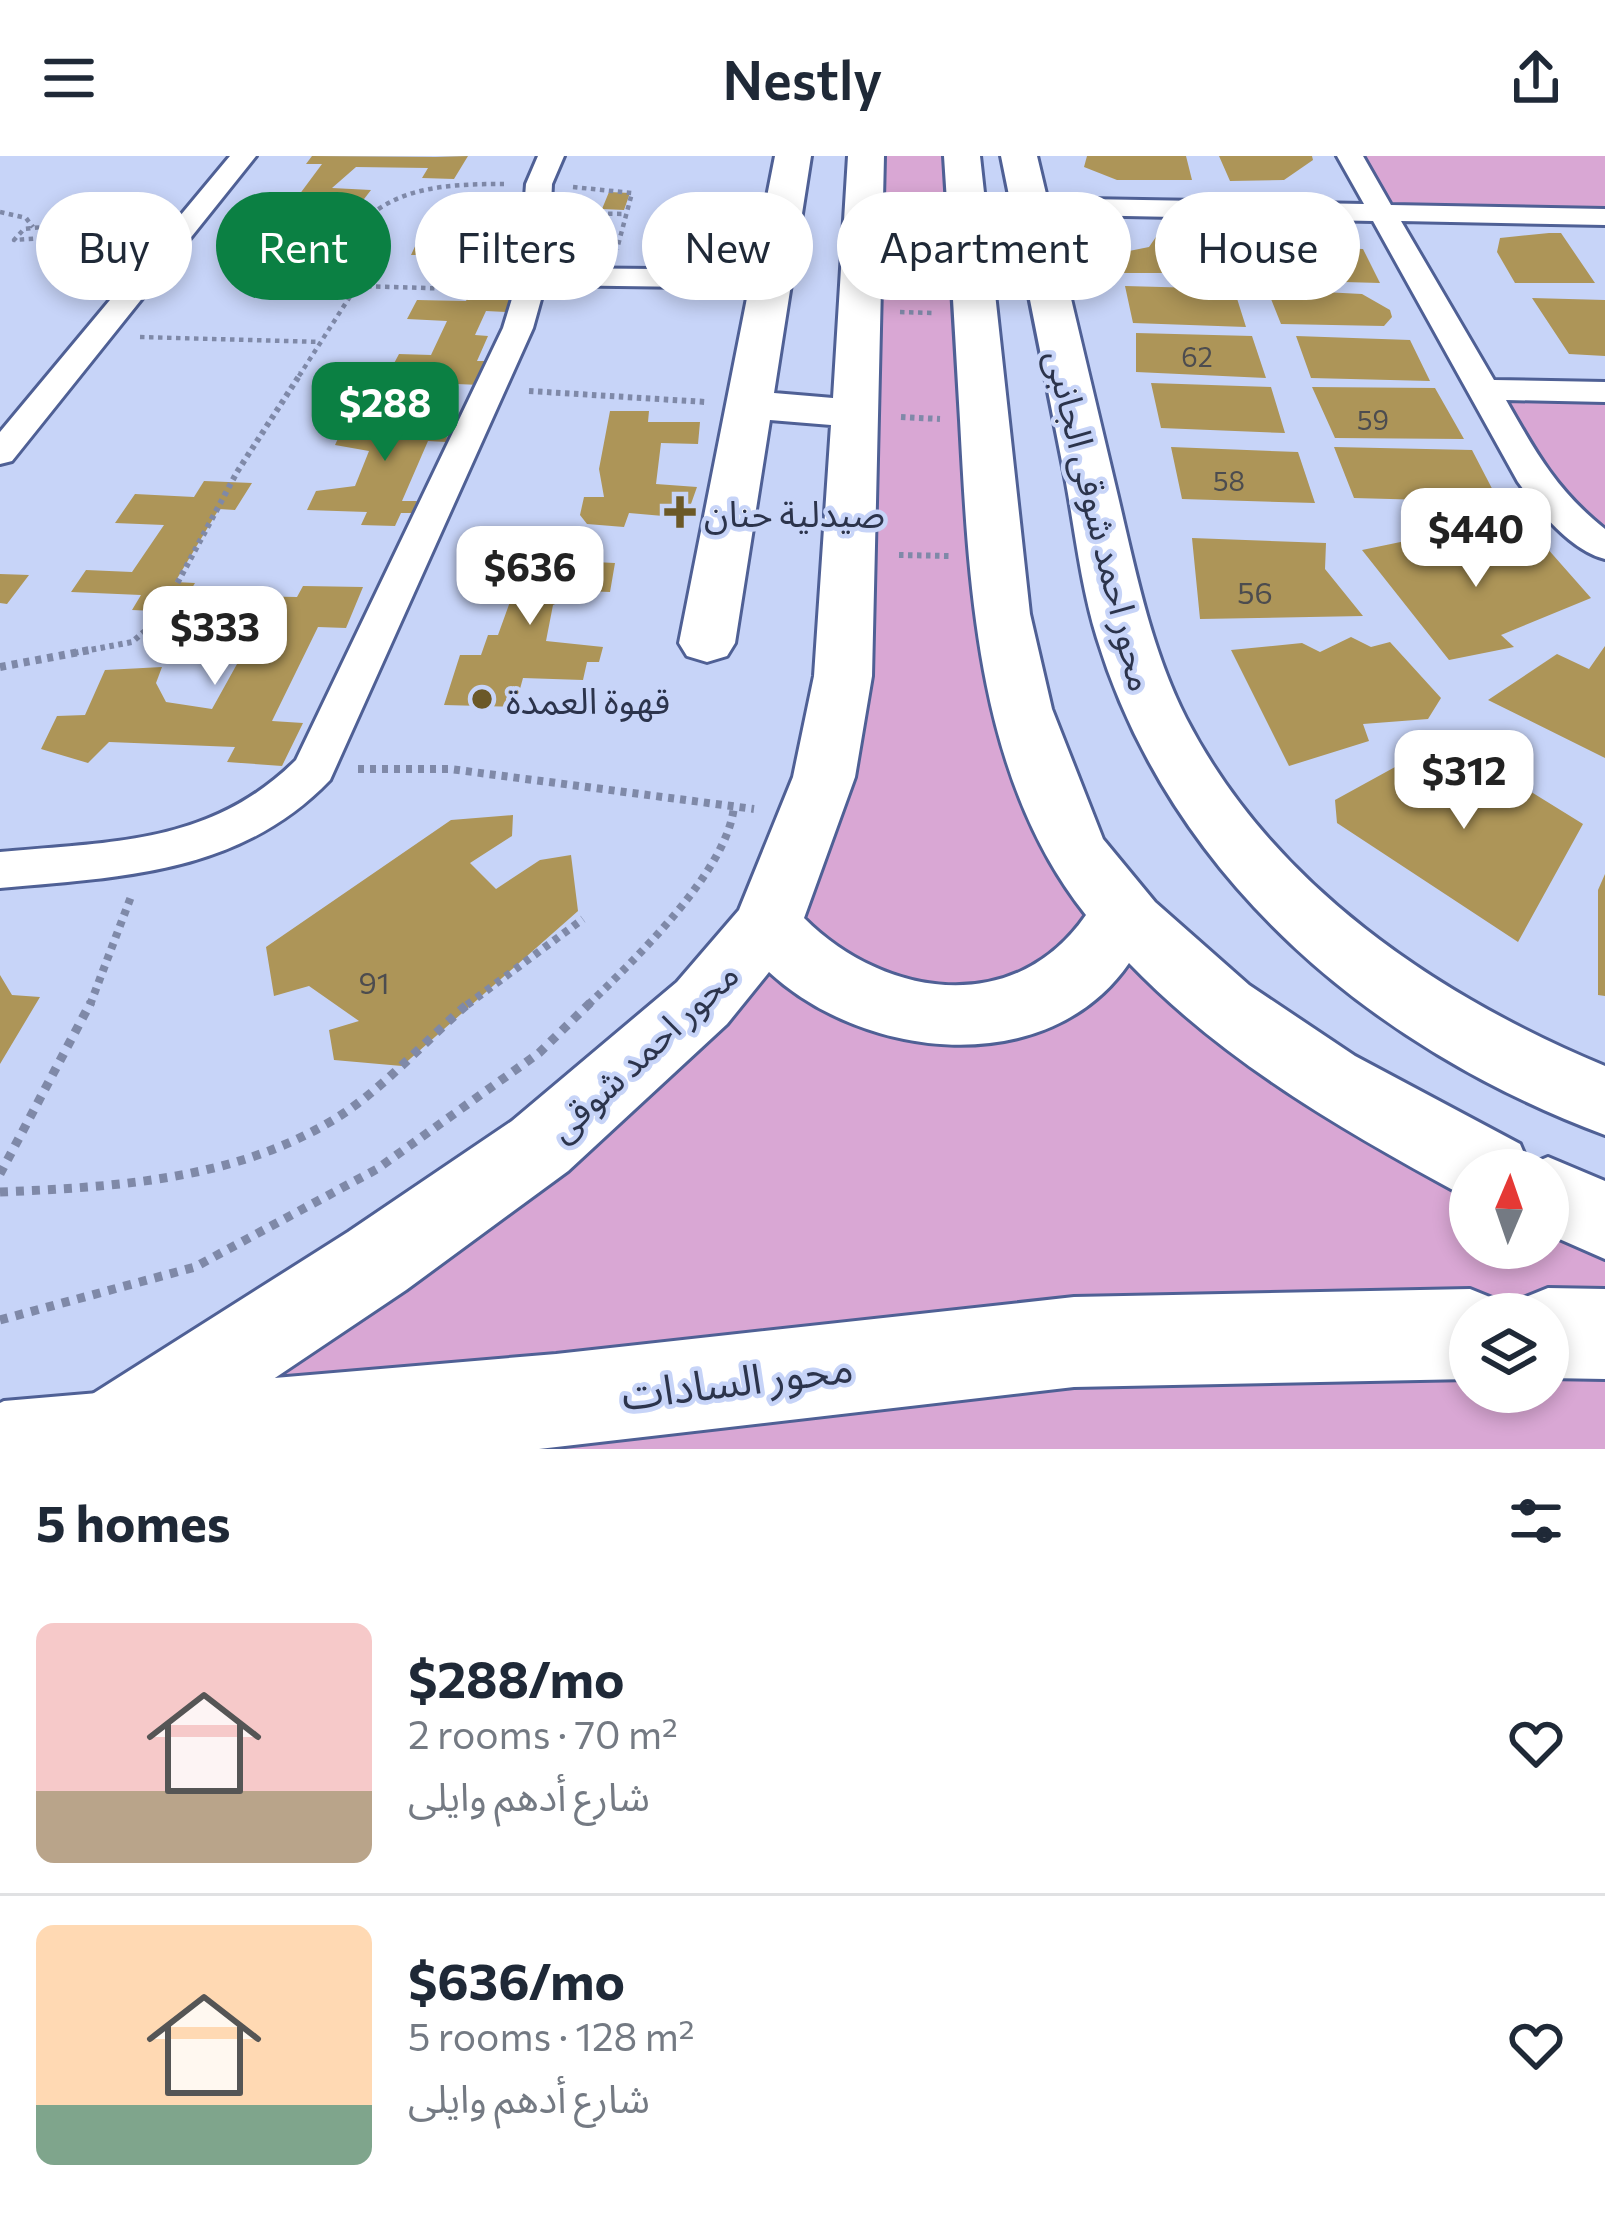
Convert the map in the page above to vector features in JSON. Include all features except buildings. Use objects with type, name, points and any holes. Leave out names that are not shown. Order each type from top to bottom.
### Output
[{"type":"main road","points":[[787,192],[793,156]]},
{"type":"main road","name":"محور احمد شوقى","points":[[100,1442],[377,1261],[541,1146],[702,1003],[767,926],[824,777],[843,676],[866,156]]},
{"type":"main road","points":[[962,156],[993,556],[1007,657],[1045,780],[1090,873],[1192,977],[1256,1028],[1409,1127],[1451,1149]]},
{"type":"main road","name":"محور احمد شوقى الجانبى","points":[[1024,181],[1096,518],[1140,689],[1166,745],[1211,814],[1270,885],[1349,960],[1446,1028],[1605,1101]]},
{"type":"main road","points":[[707,643],[767,300]]},
{"type":"main road","points":[[749,404],[857,414]]},
{"type":"main road","points":[[767,926],[817,976],[852,995],[931,1015],[973,1014],[1012,1007],[1078,974],[1102,950],[1124,910]]},
{"type":"main road","points":[[1569,1205],[1605,1220]]},
{"type":"main road","points":[[1569,1333],[1605,1334]]},
{"type":"main road","name":"محور السادات","points":[[4,1449],[556,1401],[1075,1342],[1449,1334]]},
{"type":"street","points":[[192,219],[243,156]]},
{"type":"street","points":[[1350,156],[1536,482],[1556,508],[1605,548]]},
{"type":"street","points":[[1024,181],[1381,213],[1605,217]]},
{"type":"street","points":[[0,454],[126,300]]},
{"type":"street","points":[[0,870],[144,855],[218,837],[294,795],[314,769],[492,389],[525,300]]},
{"type":"street","points":[[1483,390],[1605,392]]},
{"type":"path","points":[[391,199],[430,187],[545,170],[632,193],[618,252]]},
{"type":"path","points":[[0,212],[26,218],[36,228]]},
{"type":"path","points":[[33,227],[17,232],[14,239],[36,239]]},
{"type":"path","points":[[0,667],[132,641],[157,621],[237,472],[347,300]]},
{"type":"path","points":[[857,310],[975,315]]},
{"type":"path","points":[[96,336],[320,342]]},
{"type":"path","points":[[492,389],[749,404]]},
{"type":"path","points":[[857,414],[983,422]]},
{"type":"path","points":[[849,555],[993,556]]},
{"type":"path","points":[[314,769],[450,769],[807,816]]},
{"type":"path","points":[[0,1320],[195,1267],[376,1169],[539,1053],[665,929],[732,827],[734,806]]},
{"type":"path","points":[[0,1174],[61,1066],[114,955],[144,855]]},
{"type":"path","points":[[0,1192],[119,1187],[252,1159],[340,1116],[496,979],[583,920]]},
{"type":"shaded area","points":[[866,156],[962,156],[965,192],[863,192]]},
{"type":"shaded area","points":[[1350,156],[1605,156],[1605,217],[1380,213]]},
{"type":"shaded area","points":[[853,300],[973,300],[993,556],[1090,873],[1449,1154],[1449,1269],[1569,1269],[1569,1204],[1605,1220],[1605,1449],[4,1449],[661,1042],[807,816]]},
{"type":"shaded area","points":[[1483,390],[1605,392],[1605,548]]},
{"type":"place","name":"صيدلية حنان","points":[[680,512]]},
{"type":"place","name":"قهوة العمدة","points":[[482,699]]}]
